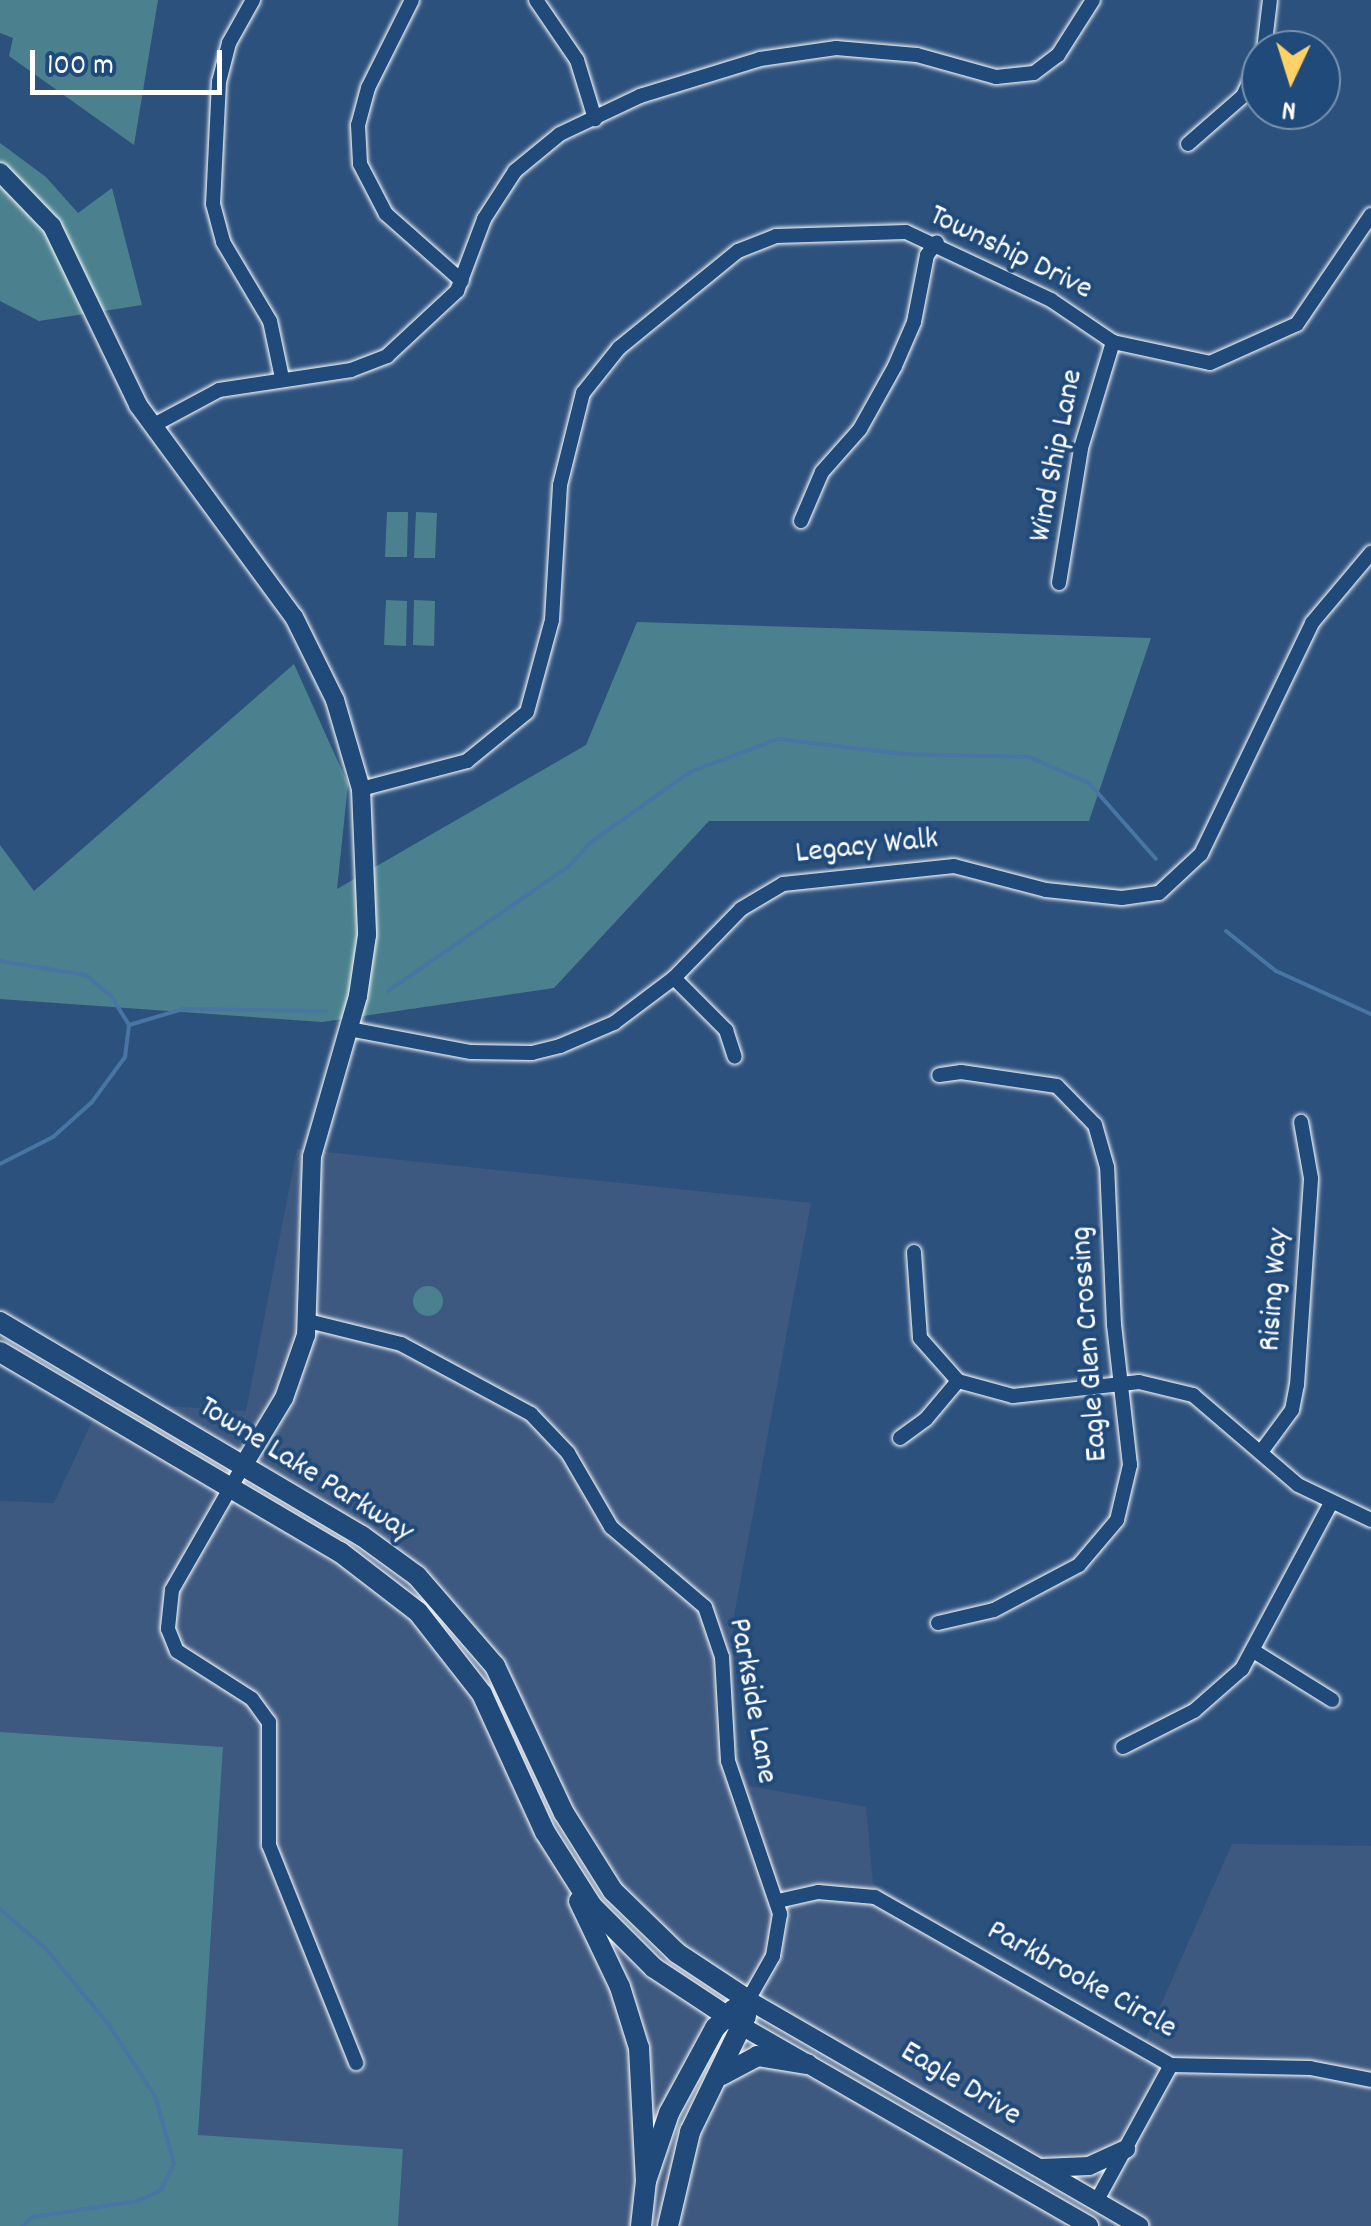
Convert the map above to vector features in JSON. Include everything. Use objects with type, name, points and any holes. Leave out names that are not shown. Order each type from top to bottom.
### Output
[{"type":"main road","name":"Towne Lake Parkway","points":[[0,1322],[362,1536],[441,1599],[511,1694],[564,1813],[613,1891],[663,1942],[748,2000]]},
{"type":"main road","name":"Towne Lake Parkway","points":[[0,1352],[359,1564],[442,1637],[499,1724],[560,1858],[632,1949],[724,2016]]},
{"type":"main road","points":[[560,1858],[632,2020],[643,2072],[646,2181],[640,2226]]},
{"type":"main road","points":[[646,2181],[678,2094],[724,2016],[748,2000]]},
{"type":"main road","points":[[668,2226],[679,2164],[716,2079],[744,2028],[748,2000]]},
{"type":"main road","name":"Eagle Drive","points":[[724,2016],[744,2028]]},
{"type":"main road","points":[[716,2079],[757,2056],[807,2064]]},
{"type":"street","points":[[253,0],[229,43],[219,82],[213,204],[223,242],[273,329],[282,378]]},
{"type":"street","points":[[412,0],[368,88],[358,125],[360,164],[386,214],[462,281]]},
{"type":"street","points":[[536,0],[576,60],[594,119]]},
{"type":"street","points":[[152,426],[219,390],[351,370],[386,356],[432,320],[462,281],[484,219],[515,171],[544,145],[640,96],[798,52],[862,47],[977,74],[1034,73],[1058,55],[1093,0]]},
{"type":"street","points":[[1266,30],[1270,0]]},
{"type":"street","points":[[1188,144],[1241,98]]},
{"type":"street","points":[[0,172],[31,198],[60,238],[152,426],[294,617],[335,700],[360,789],[369,910],[349,1028],[312,1156],[308,1322],[292,1382],[172,1590],[168,1630],[176,1651],[252,1699],[269,1722],[269,1844],[356,2063]]},
{"type":"street","name":"Township Drive","points":[[360,789],[466,761],[527,712],[552,620],[569,428],[593,376],[619,348],[722,261],[776,236],[876,230],[937,242],[1051,300],[1113,342],[1191,363],[1229,359],[1297,324],[1371,214]]},
{"type":"street","points":[[801,522],[822,472],[860,429],[895,366],[914,322],[927,255],[937,242]]},
{"type":"street","name":"Wind Ship Lane","points":[[1059,583],[1081,448],[1113,342]]},
{"type":"street","name":"Legacy Walk","points":[[349,1028],[454,1051],[532,1053],[614,1023],[674,978],[741,909],[782,884],[940,866],[1102,897],[1141,898],[1173,885],[1211,838],[1312,623],[1371,552]]},
{"type":"street","points":[[674,978],[726,1030],[735,1057]]},
{"type":"street","name":"Eagle Glen Crossing","points":[[938,1624],[976,1617],[1062,1576],[1106,1538],[1128,1484],[1108,1167],[1095,1125],[1056,1086],[961,1072],[939,1075]]},
{"type":"street","name":"Rising Way","points":[[1262,1452],[1292,1410],[1297,1385],[1310,1178],[1301,1122]]},
{"type":"street","points":[[914,1252],[920,1338],[958,1381],[1013,1396],[1119,1382],[1193,1395],[1330,1505],[1371,1520]]},
{"type":"street","name":"Parkside Lane","points":[[308,1322],[401,1344],[531,1414],[562,1444],[612,1527],[698,1596],[722,1657],[728,1761],[778,1902],[778,1940],[748,2000]]},
{"type":"street","points":[[900,1438],[958,1381]]},
{"type":"street","points":[[1123,1746],[1216,1696],[1255,1652],[1330,1505]]},
{"type":"street","points":[[1255,1652],[1332,1700]]},
{"type":"street","name":"Parkbrooke Circle","points":[[778,1902],[818,1892],[875,1897],[1170,2064],[1310,2068],[1371,2080]]},
{"type":"street","name":"Eagle Drive","points":[[748,2000],[1138,2226]]},
{"type":"street","name":"Eagle Drive","points":[[744,2028],[1089,2226]]},
{"type":"street","points":[[1096,2202],[1170,2064]]},
{"type":"street","points":[[1040,2168],[1089,2166],[1126,2149]]},
{"type":"shaded area","points":[[297,1149],[811,1203],[733,1621],[735,1753],[749,1786],[866,1807],[873,1884],[1143,2045],[1232,1844],[1371,1846],[1371,2226],[398,2226],[403,2149],[198,2136],[223,1747],[0,1732],[0,1501],[54,1503],[101,1402],[246,1411]]},
{"type":"green space","points":[[0,0],[158,0],[134,145],[9,56],[13,38],[0,33]]},
{"type":"green space","points":[[0,143],[46,177],[78,213],[112,188],[142,305],[39,321],[0,301]]},
{"type":"green space","points":[[387,512],[408,512],[407,557],[385,557]]},
{"type":"green space","points":[[416,512],[437,513],[435,558],[414,558]]},
{"type":"green space","points":[[386,600],[407,601],[406,646],[384,645]]},
{"type":"green space","points":[[414,600],[435,601],[434,646],[413,645]]},
{"type":"green space","points":[[637,622],[1151,638],[1089,821],[709,821],[554,988],[322,1022],[0,999],[0,845],[34,891],[294,664],[348,784],[337,889],[586,745]]},
{"type":"green space","points":[[428,1286],[439,1290],[443,1301],[439,1312],[428,1316],[417,1312],[413,1301],[417,1290]]},
{"type":"green space","points":[[0,1732],[223,1747],[198,2135],[403,2149],[398,2226],[0,2226]]},
{"type":"waterway","points":[[388,991],[568,867],[591,842],[690,772],[778,739],[904,754],[1029,757],[1089,783],[1156,859]]},
{"type":"waterway","points":[[1226,931],[1276,971],[1371,1014]]},
{"type":"waterway","points":[[0,961],[86,975],[111,996],[129,1025],[125,1057],[92,1102],[53,1137],[0,1164]]},
{"type":"waterway","points":[[129,1025],[183,1009],[326,1011]]},
{"type":"waterway","points":[[0,1909],[47,1950],[109,2025],[156,2098],[174,2164],[160,2191],[138,2201],[32,2217],[23,2226]]}]
